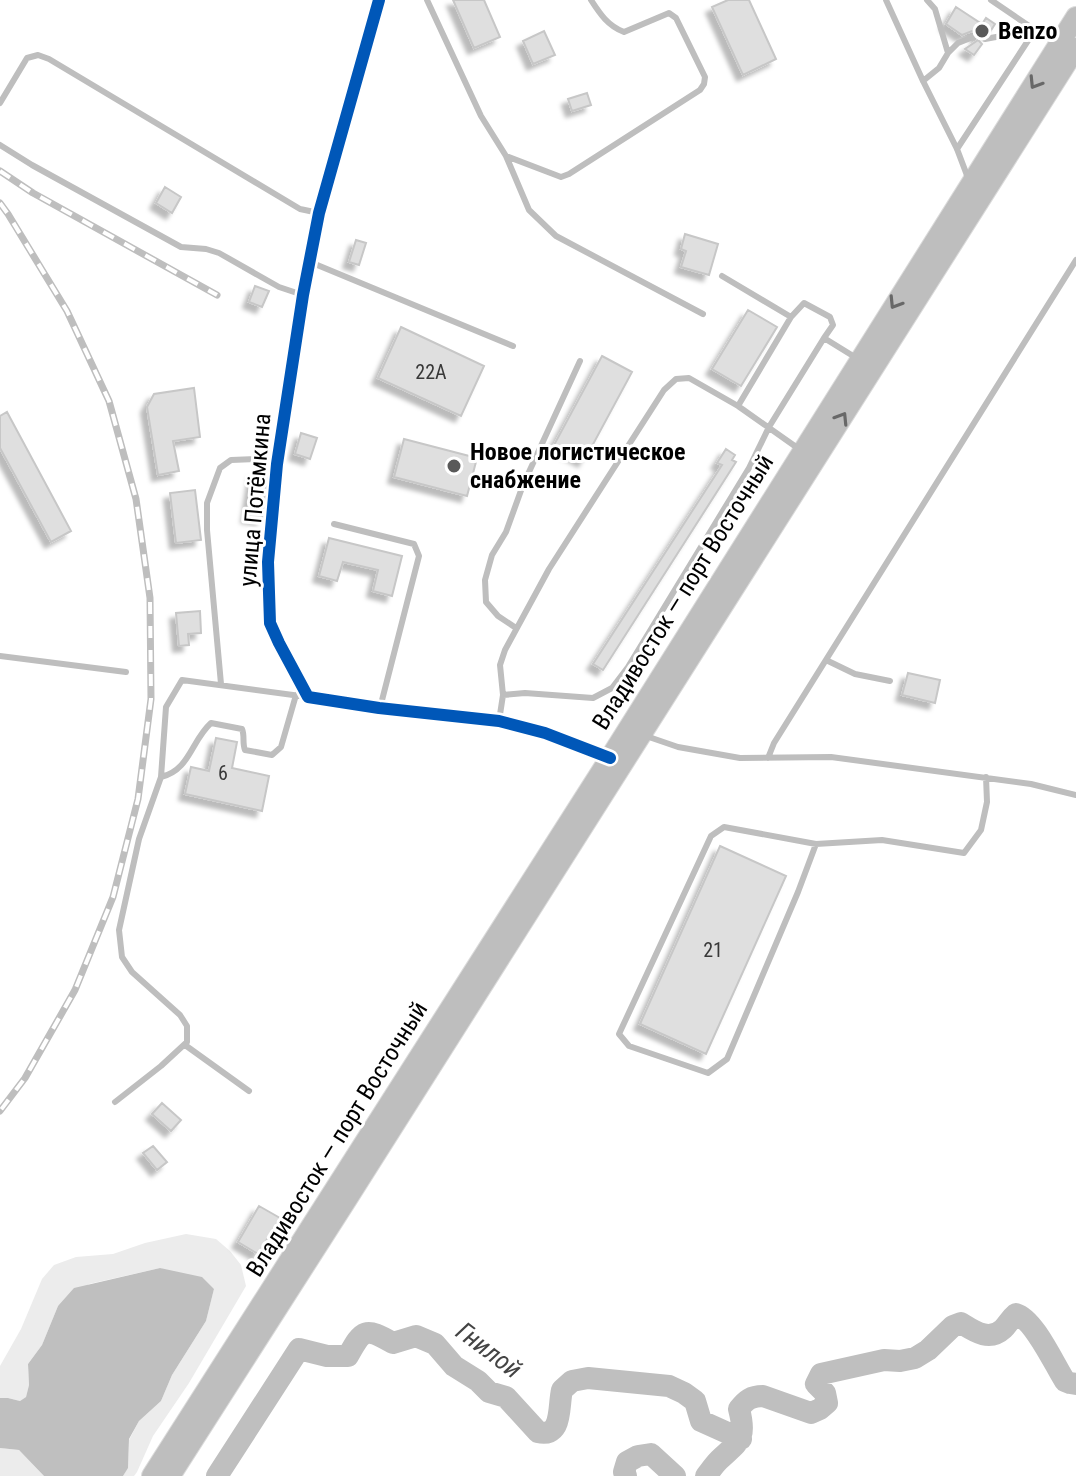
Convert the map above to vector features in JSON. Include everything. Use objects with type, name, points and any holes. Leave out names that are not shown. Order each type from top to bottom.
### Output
[{"type":"highway","name":"Владивосток — порт Восточный","points":[[170,1476],[642,734],[1070,42],[1076,17]]},
{"type":"highway","name":"Владивосток — порт Восточный","points":[[152,1476],[971,185],[1070,42]]},
{"type":"street","name":"улица Потёмкина","points":[[302,696],[270,623],[268,562],[277,464],[319,213],[379,0]]},
{"type":"street","points":[[302,696],[499,721],[545,733],[610,758]]},
{"type":"lane","points":[[427,0],[481,116],[506,156],[529,210],[556,236],[703,314]]},
{"type":"lane","points":[[506,156],[561,177],[700,90],[704,84],[705,77],[676,18],[669,13],[624,32],[607,23],[591,0]]},
{"type":"lane","points":[[886,0],[971,185]]},
{"type":"lane","points":[[927,0],[935,9],[948,53]]},
{"type":"lane","points":[[991,0],[1035,30],[1070,42]]},
{"type":"lane","points":[[957,149],[1035,30]]},
{"type":"lane","points":[[985,39],[1035,30]]},
{"type":"lane","points":[[923,81],[939,68],[958,43],[973,37]]},
{"type":"lane","points":[[0,103],[27,58],[38,55],[300,209],[319,213]]},
{"type":"lane","points":[[0,145],[181,247],[219,253],[279,287],[303,295]]},
{"type":"lane","points":[[768,758],[774,743],[1076,260]]},
{"type":"lane","points":[[309,262],[513,346]]},
{"type":"lane","points":[[722,276],[791,317]]},
{"type":"lane","points":[[503,695],[525,693],[593,698],[612,688],[628,667],[741,481],[769,427],[833,325],[830,317],[804,303],[791,317],[738,406]]},
{"type":"lane","points":[[824,338],[859,360]]},
{"type":"lane","points":[[516,628],[498,616],[486,602],[485,580],[492,555],[506,532],[523,485],[580,361]]},
{"type":"lane","points":[[499,721],[503,695],[500,665],[516,628],[549,569],[664,390],[676,379],[689,378],[738,406],[802,451]]},
{"type":"lane","points":[[221,684],[207,503],[220,468],[231,460],[258,459],[277,464]]},
{"type":"lane","points":[[334,524],[414,544],[419,556],[379,708]]},
{"type":"lane","points":[[0,656],[126,672]]},
{"type":"lane","points":[[826,660],[855,674],[890,681]]},
{"type":"lane","points":[[115,1102],[185,1045],[189,1034],[180,1015],[132,972],[122,957],[119,930],[139,839],[161,777],[166,707],[182,680],[302,696],[276,753],[245,750],[242,729],[211,723],[180,767],[172,774],[161,777]]},
{"type":"lane","points":[[642,734],[678,747],[740,758],[831,757],[986,777],[1076,795]]},
{"type":"lane","points":[[816,844],[727,1059],[708,1073],[629,1046],[619,1034],[711,836],[724,827],[816,844],[882,840],[964,853],[981,830],[987,802],[986,777]]},
{"type":"lane","points":[[185,1045],[249,1091]]},
{"type":"shaded area","points":[[186,1234],[216,1239],[230,1251],[241,1265],[246,1286],[189,1383],[153,1436],[137,1472],[134,1476],[123,1476],[128,1467],[129,1440],[139,1421],[161,1401],[172,1375],[206,1321],[214,1289],[160,1268],[89,1284],[58,1306],[42,1345],[28,1364],[26,1397],[20,1401],[0,1398],[0,1366],[21,1329],[42,1279],[54,1265],[76,1257],[113,1254]]},
{"type":"shaded area","points":[[160,1268],[202,1277],[214,1289],[206,1321],[172,1375],[161,1401],[139,1421],[129,1439],[128,1468],[123,1476],[44,1476],[19,1450],[0,1448],[0,1398],[20,1401],[26,1397],[28,1364],[42,1345],[58,1306],[74,1288]]},
{"type":"shaded area","points":[[0,1448],[19,1450],[44,1476],[0,1476]]},
{"type":"building","points":[[453,0],[484,0],[500,37],[474,48]]},
{"type":"building","points":[[728,0],[749,0],[776,59],[743,75],[712,7]]},
{"type":"building","points":[[956,7],[982,24],[986,18],[995,24],[990,32],[980,36],[982,44],[974,55],[965,49],[978,40],[977,33],[972,31],[962,35],[946,24]]},
{"type":"building","points":[[544,31],[555,55],[533,64],[523,41]]},
{"type":"building","points":[[587,93],[591,105],[572,111],[568,99]]},
{"type":"building","points":[[165,187],[181,197],[172,213],[156,203]]},
{"type":"building","points":[[685,234],[718,244],[709,275],[681,267],[686,251],[681,249]]},
{"type":"building","points":[[356,240],[366,243],[359,265],[349,262]]},
{"type":"building","points":[[255,286],[269,291],[262,307],[249,302]]},
{"type":"building","points":[[748,310],[777,327],[741,386],[712,369]]},
{"type":"building","points":[[401,327],[484,366],[461,416],[378,378]]},
{"type":"building","points":[[602,356],[632,372],[584,461],[554,445]]},
{"type":"building","points":[[194,388],[200,437],[173,441],[179,471],[158,475],[147,407],[154,394]]},
{"type":"building","points":[[7,412],[71,531],[51,542],[0,448],[0,416]]},
{"type":"building","points":[[301,433],[317,438],[310,459],[295,454]]},
{"type":"building","points":[[404,439],[477,458],[467,496],[394,477]]},
{"type":"building","points":[[726,449],[735,455],[732,460],[736,462],[603,670],[593,664],[722,465],[717,463]]},
{"type":"building","points":[[254,472],[268,474],[262,519],[247,517]]},
{"type":"building","points":[[195,490],[201,540],[176,543],[170,493]]},
{"type":"building","points":[[329,538],[402,556],[392,596],[373,591],[378,570],[343,562],[337,581],[319,576]]},
{"type":"building","points":[[200,611],[201,633],[188,634],[189,645],[179,646],[176,613]]},
{"type":"building","points":[[908,673],[940,680],[935,703],[902,695]]},
{"type":"building","points":[[216,738],[237,742],[232,768],[269,776],[262,811],[185,794],[191,767],[209,771]]},
{"type":"building","points":[[720,846],[786,876],[706,1054],[640,1024]]},
{"type":"building","points":[[162,1103],[181,1120],[171,1131],[152,1114]]},
{"type":"building","points":[[153,1146],[167,1162],[157,1170],[143,1153]]},
{"type":"building","points":[[259,1206],[280,1218],[258,1254],[238,1242]]},
{"type":"waterway","name":"Гнилой","points":[[706,1476],[740,1439],[739,1409],[749,1399],[763,1396],[811,1413],[827,1403],[825,1393],[816,1384],[821,1374],[884,1360],[915,1358],[953,1326],[961,1323],[982,1334],[992,1335],[1003,1329],[1016,1314],[1037,1333],[1065,1381],[1076,1384]]},
{"type":"waterway","name":"Гнилой","points":[[217,1476],[299,1349],[327,1356],[348,1356],[357,1340],[366,1333],[376,1334],[393,1343],[416,1336],[435,1344],[454,1366],[489,1392],[506,1397],[538,1432],[546,1433],[556,1426],[562,1390],[572,1381],[588,1378],[669,1386],[695,1401],[701,1421],[741,1439]]},
{"type":"waterway","name":"Гнилой","points":[[626,1476],[627,1462],[651,1454],[675,1476]]},
{"type":"railway","points":[[0,171],[33,193],[217,295]]},
{"type":"railway","points":[[0,203],[67,311],[109,401],[136,499],[150,598],[151,699],[138,799],[113,897],[75,990],[25,1078],[0,1111]]},
{"type":"cycle path","points":[[379,0],[319,213],[303,295],[277,464],[268,562],[270,623],[308,697],[499,721],[545,733],[610,758]]},
{"type":"place","name":"Benzo","points":[[982,31]]},
{"type":"place","name":"Новое логистическое снабжение","points":[[454,466]]}]
